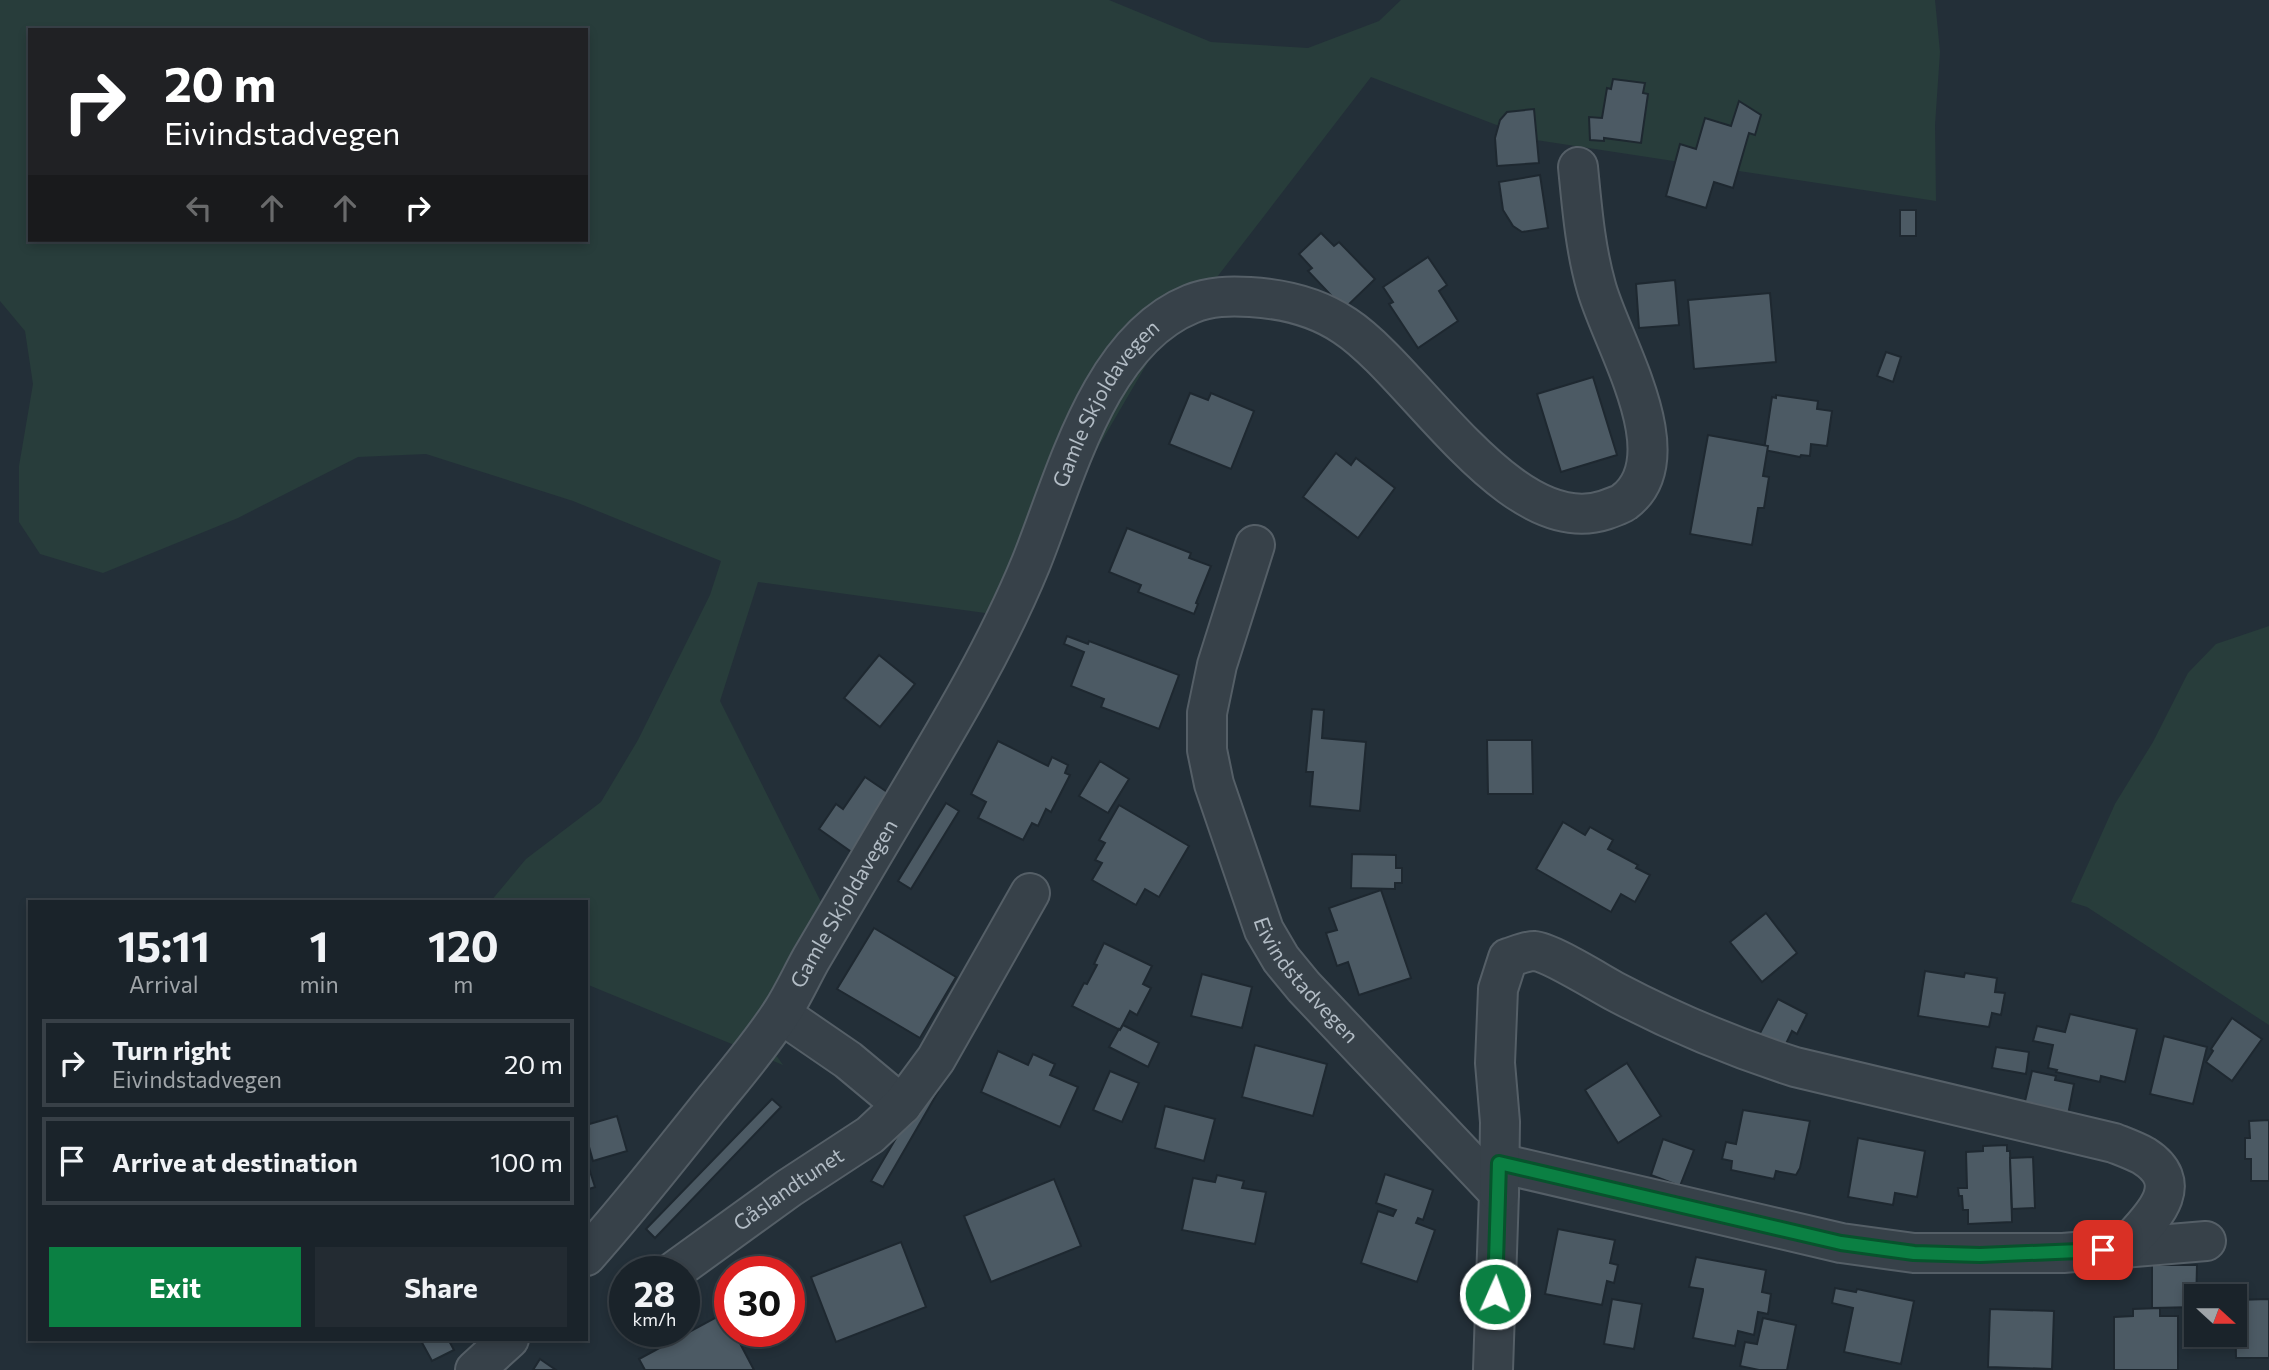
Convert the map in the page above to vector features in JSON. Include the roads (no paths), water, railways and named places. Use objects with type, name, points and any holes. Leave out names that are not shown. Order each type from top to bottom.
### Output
[{"type":"street","name":"Gamle Skjoldavegen","points":[[588,1254],[627,1211],[781,1014],[975,681],[1029,566],[1075,447],[1117,366],[1139,339],[1165,318],[1192,303],[1225,295],[1292,303],[1318,311],[1346,326],[1370,345],[1474,455],[1528,497],[1553,510],[1576,514],[1599,512],[1623,503],[1639,485],[1647,463],[1647,435],[1640,403],[1596,288],[1586,239],[1578,167]]},
{"type":"street","name":"Eivindstadvegen","points":[[1255,545],[1217,665],[1207,713],[1207,750],[1214,784],[1264,930],[1281,959],[1304,987],[1499,1178]]},
{"type":"street","name":"Gåslandtunet","points":[[695,1256],[789,1188],[870,1135],[902,1105],[936,1059],[1030,893]]},
{"type":"street","points":[[1493,1370],[1500,1122],[1495,1063],[1498,989],[1508,958],[1534,951],[1550,956],[1617,993],[1746,1051],[1795,1067],[2114,1143],[2144,1156],[2161,1171],[2164,1195],[2162,1204],[2124,1248]]},
{"type":"street","points":[[781,1014],[848,1060],[902,1105]]},
{"type":"street","points":[[1499,1178],[1841,1243],[1914,1253],[1980,1255],[2206,1241]]},
{"type":"street","points":[[475,1370],[507,1341]]}]
